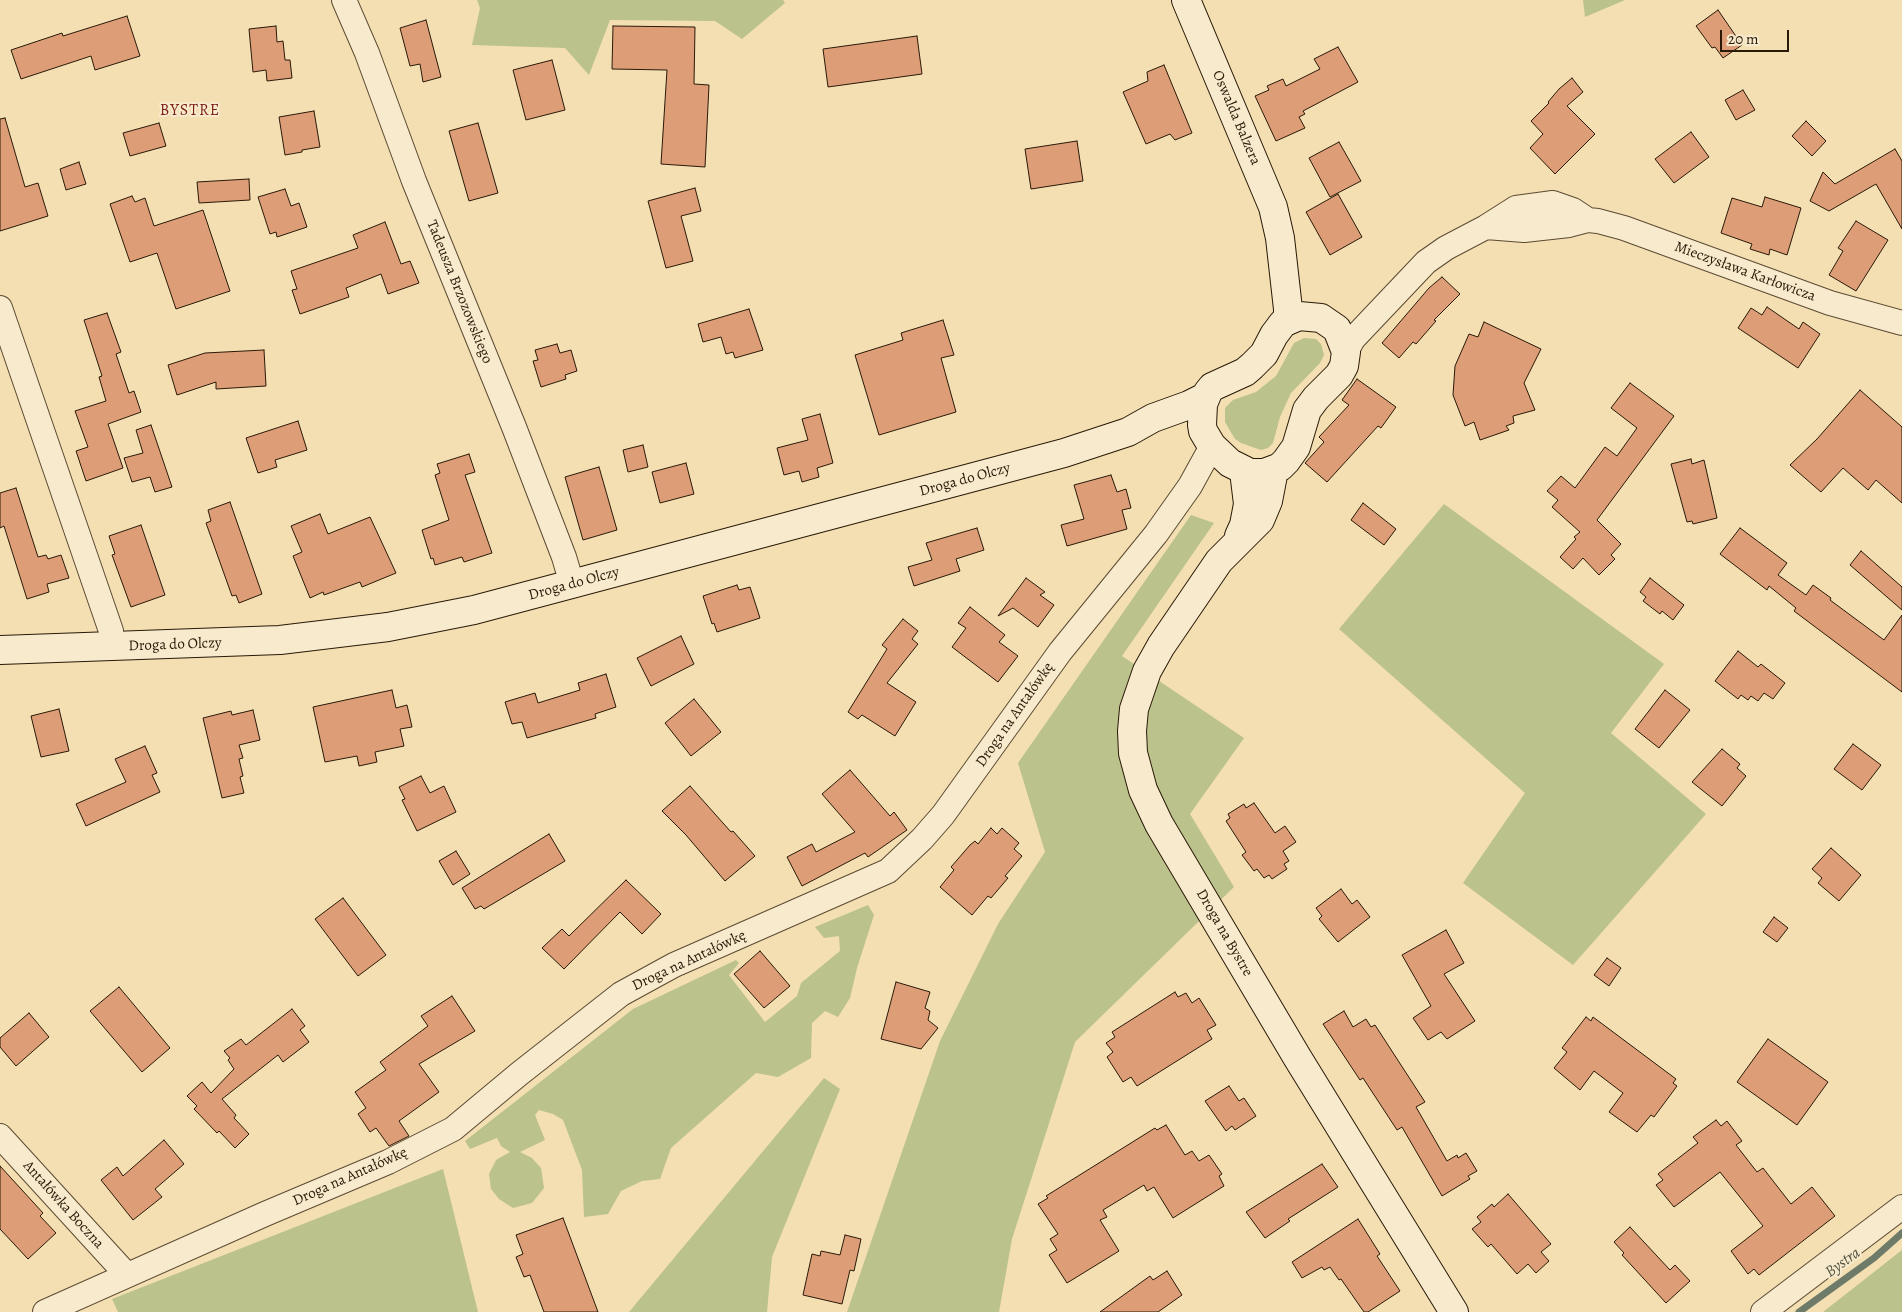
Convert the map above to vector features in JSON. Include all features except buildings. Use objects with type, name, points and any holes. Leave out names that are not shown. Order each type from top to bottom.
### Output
[{"type":"street","name":"Tadeusza Brzozowskiego","points":[[344,0],[367,53],[414,181],[564,557],[572,584]]},
{"type":"street","name":"Oswalda Balzera","points":[[1186,0],[1273,207],[1280,238],[1311,320],[1341,337],[1346,352]]},
{"type":"street","name":"Mieczysława Karłowicza","points":[[1346,352],[1354,339],[1400,289],[1426,262],[1446,248],[1486,227],[1524,230],[1568,226],[1588,220],[1624,228],[1830,303],[1902,324]]},
{"type":"street","name":"Mieczysława Karłowicza","points":[[1311,320],[1365,311],[1400,289]]},
{"type":"street","points":[[0,308],[111,631],[112,647]]},
{"type":"street","name":"Droga do Olczy","points":[[0,650],[280,640],[352,632],[474,610],[1018,466],[1132,430],[1153,418],[1205,397],[1216,384],[1245,372],[1252,366],[1264,354],[1279,328],[1311,320]]},
{"type":"street","points":[[1274,470],[1280,467],[1292,455],[1307,410],[1342,371],[1346,352]]},
{"type":"street","name":"Droga na Bystre","points":[[1205,397],[1201,412],[1222,453],[1248,495],[1246,515],[1236,542]]},
{"type":"street","name":"Droga do Olczy","points":[[1132,430],[1167,427],[1222,453],[1258,474],[1274,470]]},
{"type":"street","name":"Droga na Antałówkę","points":[[45,1312],[388,1162],[453,1129],[519,1074],[621,994],[674,965],[888,871],[903,858],[943,815],[1060,652],[1156,534],[1190,486],[1222,453]]},
{"type":"street","name":"Droga na Bystre","points":[[1274,470],[1268,501],[1262,516],[1255,526],[1236,542],[1219,561],[1184,610],[1148,671],[1138,696],[1133,718],[1132,745],[1137,771],[1146,797],[1159,824],[1297,1058],[1454,1312]]},
{"type":"street","name":"Antałówka Boczna","points":[[0,1136],[127,1275]]},
{"type":"street","points":[[1763,1312],[1902,1207]]},
{"type":"green space","points":[[477,0],[783,0],[785,3],[742,39],[715,21],[610,20],[589,75],[565,48],[472,45],[480,8]]},
{"type":"green space","points":[[1583,0],[1625,0],[1585,17]]},
{"type":"green space","points":[[1304,338],[1316,339],[1321,344],[1324,355],[1320,363],[1291,393],[1280,417],[1273,443],[1268,448],[1261,450],[1241,443],[1235,439],[1225,422],[1225,408],[1233,400],[1256,392],[1276,376],[1294,343]]},
{"type":"green space","points":[[1444,504],[1664,664],[1611,733],[1706,814],[1573,965],[1463,883],[1525,793],[1339,629]]},
{"type":"green space","points":[[1191,515],[1214,523],[1122,656],[1244,738],[1190,814],[1234,887],[1075,1042],[1012,1239],[999,1312],[847,1312],[940,1041],[998,924],[1045,852],[1018,763]]},
{"type":"green space","points":[[868,905],[874,915],[857,968],[850,998],[838,1017],[825,1011],[812,1023],[811,1058],[778,1077],[756,1073],[671,1148],[660,1179],[642,1181],[621,1191],[608,1214],[584,1217],[582,1170],[563,1120],[553,1114],[539,1110],[535,1115],[545,1140],[520,1152],[532,1158],[541,1168],[544,1188],[532,1203],[513,1208],[499,1199],[491,1189],[489,1174],[496,1160],[510,1152],[501,1146],[497,1138],[470,1149],[465,1141],[633,1009],[736,960],[739,963],[729,975],[765,1022],[797,996],[801,983],[840,951],[839,936],[824,938],[815,927]]},
{"type":"green space","points":[[824,1078],[840,1089],[772,1257],[767,1312],[629,1312]]},
{"type":"green space","points":[[443,1169],[478,1312],[118,1312],[112,1299]]},
{"type":"green space","points":[[1902,1250],[1902,1312],[1823,1312]]},
{"type":"waterway","name":"Bystra","points":[[1799,1312],[1874,1258],[1902,1233]]},
{"type":"district","name":"BYSTRE","points":[[190,111]]}]
